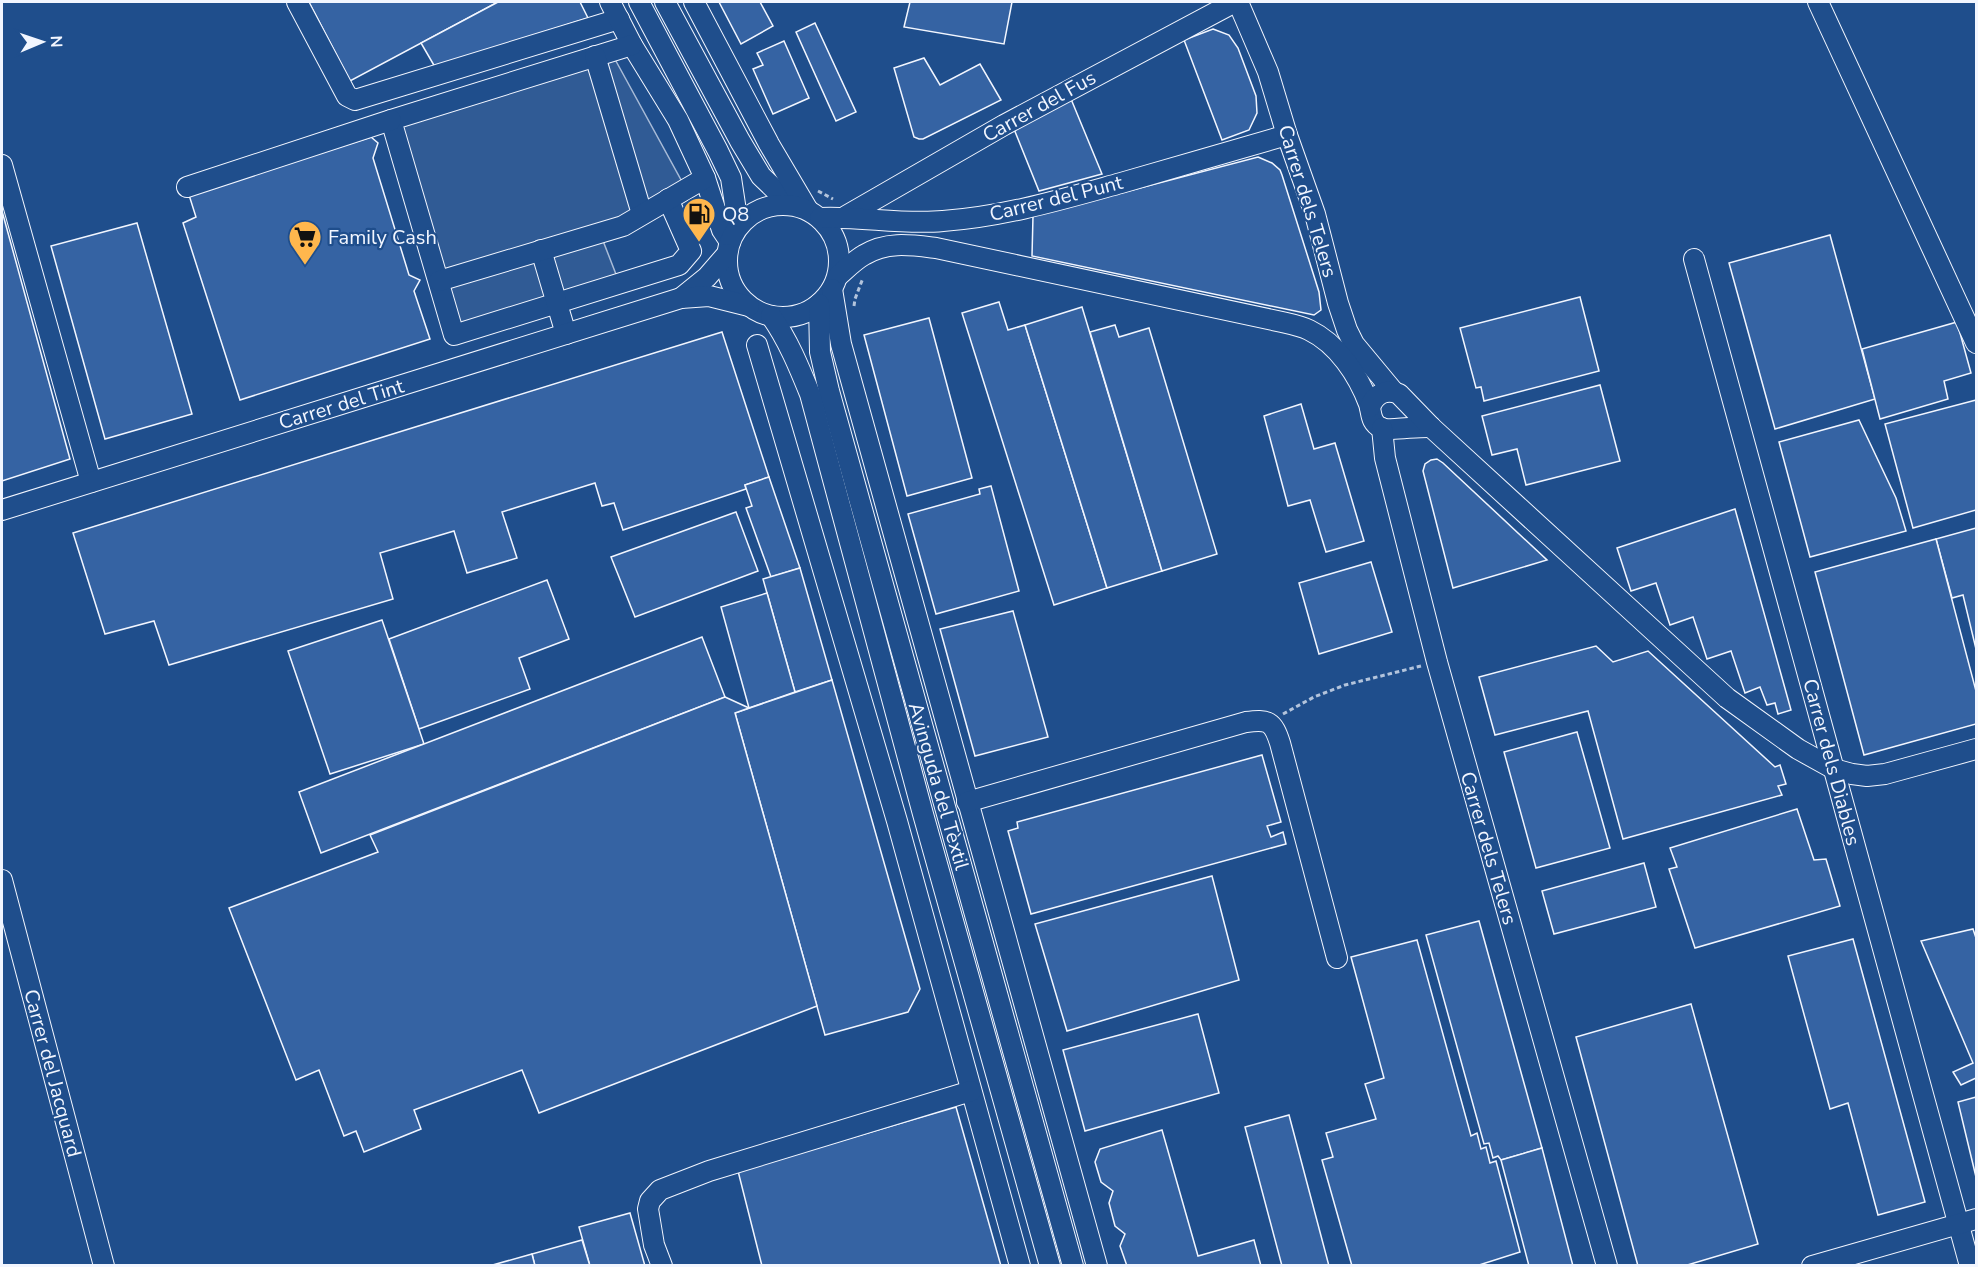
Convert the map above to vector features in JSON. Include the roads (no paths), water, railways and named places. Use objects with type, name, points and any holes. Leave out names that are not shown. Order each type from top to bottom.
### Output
[{"type":"street","points":[[297,2],[347,96],[355,100],[619,20]]},
{"type":"street","points":[[610,2],[632,45],[678,120],[705,178],[722,230],[731,242]]},
{"type":"street","points":[[639,2],[730,178],[736,211],[727,269],[731,283],[749,306]]},
{"type":"street","points":[[665,2],[761,176],[831,230],[837,244],[840,260],[830,290],[841,344],[1097,1266]]},
{"type":"street","points":[[694,2],[806,211]]},
{"type":"street","name":"Carrer dels Telers","points":[[1236,2],[1268,72],[1315,214],[1347,330],[1354,344],[1400,398],[1727,698],[1775,734],[1834,769],[1867,776],[1885,774],[1977,748]]},
{"type":"street","name":"Carrer del Fus","points":[[846,216],[1004,125],[1236,2]]},
{"type":"street","points":[[1818,2],[1977,343]]},
{"type":"street","points":[[188,187],[391,120],[632,45]]},
{"type":"street","points":[[595,56],[642,214]]},
{"type":"street","points":[[391,120],[454,334],[679,265],[691,251],[668,199]]},
{"type":"street","name":"Carrer del Punt","points":[[806,211],[911,222],[941,222],[1026,208],[1287,135]]},
{"type":"street","points":[[2,165],[91,482]]},
{"type":"street","points":[[439,280],[623,226],[705,178]]},
{"type":"street","points":[[681,298],[707,277],[747,218],[760,209],[775,205],[806,211]]},
{"type":"street","points":[[681,298],[709,296],[749,306],[771,316],[797,316],[809,311],[864,255],[897,244],[926,246],[1309,329],[1343,357],[1370,407],[1372,419],[1390,428],[1431,427]]},
{"type":"street","points":[[541,250],[566,334]]},
{"type":"street","name":"Carrer dels Diables","points":[[1694,259],[1834,769],[1968,1222],[1970,1266]]},
{"type":"street","name":"Avinguda del Tèxtil","points":[[830,290],[820,352],[829,391],[1073,1266]]},
{"type":"street","name":"Carrer del Tint","points":[[2,510],[681,298]]},
{"type":"street","points":[[1309,329],[1328,323],[1334,316],[1338,303]]},
{"type":"street","name":"Avinguda del Tèxtil","points":[[771,316],[798,363],[810,394],[923,814],[1050,1266]]},
{"type":"street","points":[[757,345],[897,821],[1020,1266]]},
{"type":"street","points":[[1370,407],[1376,396],[1381,393],[1400,398],[1407,417],[1390,428]]},
{"type":"street","name":"Carrer dels Telers","points":[[1390,428],[1385,458],[1437,662],[1607,1266]]},
{"type":"street","points":[[967,802],[1246,722],[1260,720],[1269,722],[1276,730],[1280,743],[1337,958]]},
{"type":"street","points":[[897,821],[923,814]]},
{"type":"street","name":"Carrer del Jacquard","points":[[2,880],[104,1266]]},
{"type":"street","points":[[662,1266],[654,1245],[648,1209],[650,1201],[660,1190],[709,1171],[971,1091]]},
{"type":"street","points":[[1812,1266],[1968,1222]]},
{"type":"place","name":"Q8","points":[[699,243]]},
{"type":"place","name":"Family Cash","points":[[305,266]]}]
